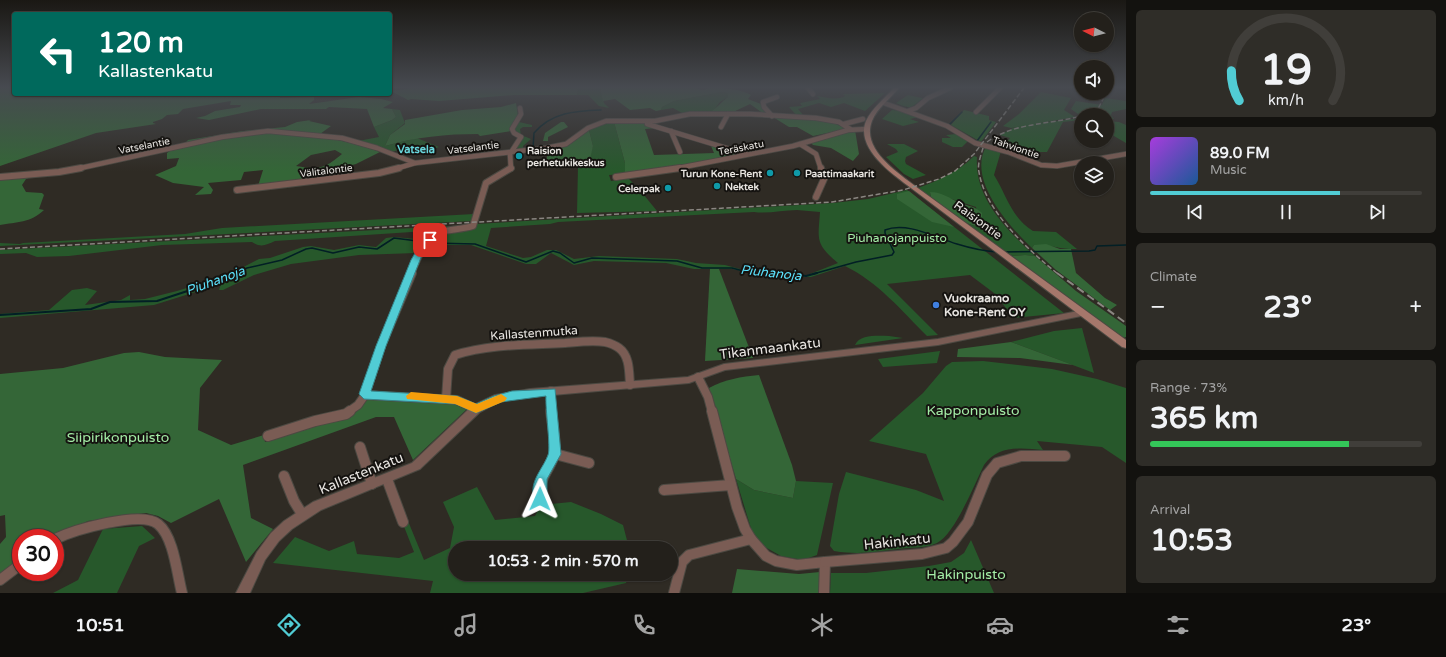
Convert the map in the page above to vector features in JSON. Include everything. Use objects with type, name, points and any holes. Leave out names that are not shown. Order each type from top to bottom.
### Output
[{"type":"main road","points":[[867,130],[873,116]]},
{"type":"main road","name":"Raisiontie","points":[[867,130],[870,144],[886,165],[913,187],[1126,345]]},
{"type":"street","points":[[268,436],[315,421],[346,414],[358,405],[364,394],[384,340],[422,248],[434,236],[440,233],[464,230],[473,226],[486,183],[511,168],[511,152],[521,138],[514,133],[512,129],[520,116]]},
{"type":"street","name":"Vatselantie","points":[[0,177],[60,172],[177,148],[222,137],[268,131],[342,138],[377,148],[415,163],[546,148],[566,144],[588,128],[606,121],[641,122],[682,116]]},
{"type":"street","points":[[721,127],[727,116]]},
{"type":"street","name":"Vatselantie","points":[[765,116],[816,118],[844,124],[850,129]]},
{"type":"street","name":"Tahviontie","points":[[920,116],[947,126],[975,143],[1008,152],[1046,166],[1057,166],[1126,154]]},
{"type":"street","points":[[844,124],[863,119]]},
{"type":"street","points":[[641,122],[748,155]]},
{"type":"street","name":"Teräskatu","points":[[616,177],[659,172],[748,155],[800,144],[850,129],[867,130]]},
{"type":"street","points":[[671,131],[680,152]]},
{"type":"street","points":[[800,144],[816,154],[819,161],[824,179],[816,197]]},
{"type":"street","name":"Välitalontie","points":[[237,190],[282,186],[326,178],[379,173],[415,163]]},
{"type":"street","name":"Tikanmaankatu","points":[[698,377],[714,369],[724,367],[973,337],[1083,314]]},
{"type":"street","name":"Kallastenmutka","points":[[446,399],[448,372],[451,360],[462,352],[484,349],[604,342],[621,348],[625,354],[628,361],[630,385]]},
{"type":"street","points":[[698,377],[708,398],[741,519],[751,539],[766,556],[776,561],[796,565],[825,562],[824,593]]},
{"type":"street","name":"Kallastenkatu","points":[[242,593],[261,556],[275,537],[302,514],[334,499],[387,479],[416,466],[476,409],[486,403],[505,397],[551,391],[630,385],[698,377]]},
{"type":"street","points":[[540,499],[539,488],[541,479],[555,454],[551,391]]},
{"type":"street","points":[[364,394],[457,400],[476,409]]},
{"type":"street","points":[[360,447],[372,484]]},
{"type":"street","points":[[555,454],[589,463]]},
{"type":"street","name":"Hakinkatu","points":[[825,562],[922,554],[946,548],[953,542],[968,522],[986,475],[997,464],[1021,456],[1065,456]]},
{"type":"street","points":[[284,476],[294,501],[302,514]]},
{"type":"street","points":[[387,479],[403,522]]},
{"type":"street","points":[[664,490],[731,485]]},
{"type":"street","points":[[64,535],[85,526],[138,519],[153,521],[164,531],[168,539],[182,593]]},
{"type":"street","points":[[674,593],[682,562],[689,555],[751,539]]},
{"type":"street","points":[[0,580],[12,571]]},
{"type":"green space","points":[[0,116],[166,116],[153,122],[156,124],[96,133],[0,166]]},
{"type":"green space","points":[[205,116],[229,116],[209,120],[196,118]]},
{"type":"green space","points":[[370,116],[395,116],[396,117],[392,120],[374,127]]},
{"type":"green space","points":[[395,116],[402,116],[405,123],[390,135],[385,146],[417,138],[439,147],[417,155],[399,150],[390,152],[358,141],[379,137],[374,127],[396,117]]},
{"type":"green space","points":[[430,116],[518,116],[511,131],[480,136],[478,134],[443,135],[408,140],[385,146],[390,135],[405,124],[405,120]]},
{"type":"green space","points":[[886,116],[916,116],[919,117],[910,119],[919,122],[903,126],[882,119]]},
{"type":"green space","points":[[959,116],[988,116],[989,116],[989,120],[996,122],[981,142],[951,125]]},
{"type":"green space","points":[[1017,116],[1074,116],[1074,117],[1011,128],[1003,126]]},
{"type":"green space","points":[[773,117],[820,120],[846,129],[813,136],[797,127],[789,127]]},
{"type":"green space","points":[[1074,119],[1074,121],[1063,122],[1047,152],[1014,152],[1003,147],[1010,138],[1000,135],[1013,128]]},
{"type":"green space","points":[[311,120],[309,121],[331,126],[320,134],[269,130],[183,146],[188,140],[243,131],[285,127],[297,122]]},
{"type":"green space","points":[[519,122],[532,125],[532,127],[523,127],[520,129],[521,135],[531,139],[523,146],[523,150],[513,151],[523,138],[516,133],[514,129]]},
{"type":"green space","points":[[561,122],[564,122],[568,127],[548,137],[548,141],[543,141],[545,133]]},
{"type":"green space","points":[[614,122],[625,163],[625,174],[609,175],[611,181],[628,178],[657,211],[577,213],[578,166],[585,163],[593,146],[589,130]]},
{"type":"green space","points":[[614,122],[644,124],[656,128],[645,129],[654,155],[714,153],[711,146],[738,154],[658,170],[625,174],[625,163]]},
{"type":"green space","points":[[1114,122],[1126,125],[1126,143],[1114,136]]},
{"type":"green space","points":[[589,130],[593,146],[590,159],[578,166],[547,163],[547,150],[566,145]]},
{"type":"green space","points":[[855,130],[859,154],[853,161],[831,148],[813,145],[811,143]]},
{"type":"green space","points":[[268,131],[339,140],[380,152],[356,164],[336,169],[315,178],[258,186],[263,170],[244,172],[241,180],[208,183],[213,190],[211,194],[195,195],[204,187],[173,183],[155,175],[176,166],[179,158],[167,159],[167,153],[171,150],[208,140]],"holes":[[[335,150],[342,154],[330,163],[321,167],[310,168],[296,166],[311,155]]]},
{"type":"green space","points":[[956,134],[968,141],[962,147],[953,147],[942,142],[942,138],[951,138],[946,135]]},
{"type":"green space","points":[[887,144],[904,144],[918,151],[906,157],[906,164],[926,175],[913,179],[904,174],[886,157],[898,152],[896,149]]},
{"type":"green space","points":[[986,147],[1001,151],[994,175],[1010,206],[1020,220],[1033,231],[1056,232],[1077,249],[1066,249],[1045,245],[1034,245],[1032,248],[1013,228],[1003,216],[986,188],[982,174],[982,160]]},
{"type":"green space","points":[[974,156],[977,157],[977,172],[981,186],[994,212],[1035,256],[1012,256],[968,224],[979,227],[976,207],[930,192],[931,197],[918,188],[948,175],[968,162]]},
{"type":"green space","points":[[0,175],[31,177],[26,179],[22,185],[26,192],[42,193],[44,195],[39,209],[44,210],[28,220],[0,225]]},
{"type":"green space","name":"Piuhanojanpuisto","points":[[907,190],[1064,313],[1014,318],[994,293],[970,275],[887,284],[938,335],[927,336],[879,289],[868,280],[845,266],[811,277],[802,277],[778,274],[757,274],[732,269],[694,269],[666,263],[594,261],[574,265],[551,253],[536,264],[526,264],[471,245],[433,245],[425,250],[438,236],[476,224],[833,203],[868,199]],"holes":[[[797,210],[820,212],[820,241],[825,251],[838,263],[805,276],[778,271],[751,272],[725,265],[696,263],[677,259],[599,256],[574,259],[556,250],[547,250],[531,257],[523,258],[486,246],[491,228],[550,224],[558,222],[754,212],[765,213]]]},
{"type":"green space","points":[[909,191],[954,227],[932,222],[897,199],[897,194]]},
{"type":"green space","points":[[930,192],[942,194],[977,209],[982,213],[982,217],[987,226],[972,225],[957,218],[931,197]]},
{"type":"green space","points":[[474,214],[472,221],[0,246],[0,243],[20,244],[185,234],[222,228]]},
{"type":"green space","points":[[470,225],[434,232],[427,231],[275,241],[264,245],[258,245],[252,242],[162,245],[69,256],[37,257],[26,253],[0,254],[0,250]]},
{"type":"green space","points":[[394,237],[426,240],[416,253],[359,255],[291,264],[254,275],[223,290],[219,290],[221,284],[154,305],[0,318],[0,314],[49,310],[72,290],[87,288],[97,291],[85,305],[121,300],[130,295],[130,300],[145,299],[177,291],[228,275],[259,259],[270,258],[303,247],[311,246],[334,250],[359,245],[376,247],[386,238]]},
{"type":"green space","points":[[1046,244],[1060,249],[1071,249],[1076,273],[1105,298],[1117,305],[1110,310],[1056,270],[1032,248],[1034,245]]},
{"type":"green space","points":[[1012,256],[1035,256],[1076,291],[1126,326],[1126,337],[1123,338]]},
{"type":"green space","points":[[710,269],[719,269],[753,358],[705,361]]},
{"type":"green space","points":[[1082,328],[1094,373],[1011,342],[1054,331]]},
{"type":"green space","points":[[889,336],[903,338],[855,345],[857,341],[865,337]]},
{"type":"green space","points":[[1011,342],[1073,365],[1020,358],[957,357],[958,349]]},
{"type":"green space","points":[[940,351],[937,363],[883,367],[878,359]]},
{"type":"green space","name":"Siipirikonpuisto","points":[[139,352],[165,357],[222,360],[200,388],[198,430],[231,445],[264,435],[265,442],[315,424],[371,397],[451,403],[467,409],[413,460],[394,417],[376,417],[243,465],[251,518],[273,529],[246,562],[219,499],[171,523],[158,516],[146,513],[88,521],[64,532],[64,529],[12,529],[12,567],[0,576],[0,544],[6,537],[5,515],[0,516],[0,374],[63,368],[124,353]]},
{"type":"green space","name":"Kapponpuisto","points":[[983,361],[1052,369],[1097,379],[1126,388],[1126,463],[1102,447],[1037,441],[1043,450],[1010,449],[1003,451],[996,454],[984,465],[951,530],[937,543],[922,547],[866,553],[834,551],[830,546],[839,494],[846,472],[916,490],[944,501],[926,454],[869,441],[923,393],[946,366],[952,362]]},
{"type":"green space","points":[[759,375],[792,465],[796,481],[793,498],[754,490],[736,479],[709,388],[727,380]]},
{"type":"green space","points":[[736,479],[754,490],[793,498],[796,481],[833,483],[817,555],[803,560],[781,556],[765,547],[753,535]]},
{"type":"green space","points":[[477,487],[495,520],[535,516],[541,505],[571,502],[623,525],[627,541],[451,541],[454,527],[443,502]]},
{"type":"green space","points":[[408,521],[424,560],[448,549],[448,581],[627,581],[626,583],[583,593],[430,593],[433,581],[273,563],[295,537],[329,551],[354,541],[357,554],[399,558],[414,552],[403,524]]},
{"type":"green space","points":[[142,526],[155,538],[139,546],[117,593],[53,593],[78,580],[103,529]]},
{"type":"green space","name":"Hakinpuisto","points":[[971,540],[994,593],[830,593],[831,573],[866,573],[951,562],[964,553]]},
{"type":"green space","points":[[737,569],[799,574],[820,572],[819,593],[732,593]]},
{"type":"waterway","points":[[533,148],[534,133],[548,121],[560,116]]},
{"type":"waterway","points":[[950,124],[958,116]]},
{"type":"waterway","points":[[977,141],[991,122]]},
{"type":"waterway","name":"Piuhanoja","points":[[813,274],[856,262],[892,255],[894,252],[885,230],[894,228],[921,231],[967,247],[997,252]]},
{"type":"waterway","name":"Piuhanoja","points":[[234,274],[247,268],[282,260],[306,249],[312,248],[333,253],[359,247],[377,249],[394,238],[425,242]]},
{"type":"waterway","name":"Piuhanoja","points":[[431,243],[475,244],[526,262],[553,251],[560,253],[574,263],[592,258],[677,261],[702,268],[732,268],[751,273]]},
{"type":"waterway","name":"Piuhanoja","points":[[1003,252],[1089,251],[1095,250],[1097,246],[1126,245]]},
{"type":"waterway","name":"Piuhanoja","points":[[0,315],[91,309],[110,302],[157,301],[221,280],[236,273]]},
{"type":"waterway","name":"Piuhanoja","points":[[751,273],[780,273],[806,276],[817,273]]},
{"type":"waterway","name":"Piuhanoja","points":[[751,273],[788,274]]},
{"type":"railway","points":[[0,249],[832,202],[903,190],[939,179],[955,171],[974,154],[1003,116]]},
{"type":"railway","points":[[987,142],[1021,127],[1074,118]]},
{"type":"railway","points":[[983,148],[978,166],[983,187],[990,201],[999,215],[1021,241],[1058,274]]},
{"type":"railway","points":[[1057,273],[1126,323]]},
{"type":"slow traffic","points":[[411,396],[457,400],[476,409],[486,403],[501,398]]},
{"type":"place","name":"Raision perhetukikeskus","points":[[519,156]]},
{"type":"place","name":"Turun Kone-Rent","points":[[770,173]]},
{"type":"place","name":"Paattimaakarit","points":[[797,173]]},
{"type":"place","name":"Nektek","points":[[717,186]]},
{"type":"place","name":"Celerpak","points":[[668,188]]},
{"type":"place","name":"Vuokraamo Kone-Rent OY","points":[[936,305]]},
{"type":"district","name":"Vatsela","points":[[416,149]]},
{"type":"route","points":[[430,240],[422,248],[416,260],[381,346],[364,394],[457,400],[476,409],[498,398],[551,391],[555,454],[541,479],[539,488],[540,499]]}]
